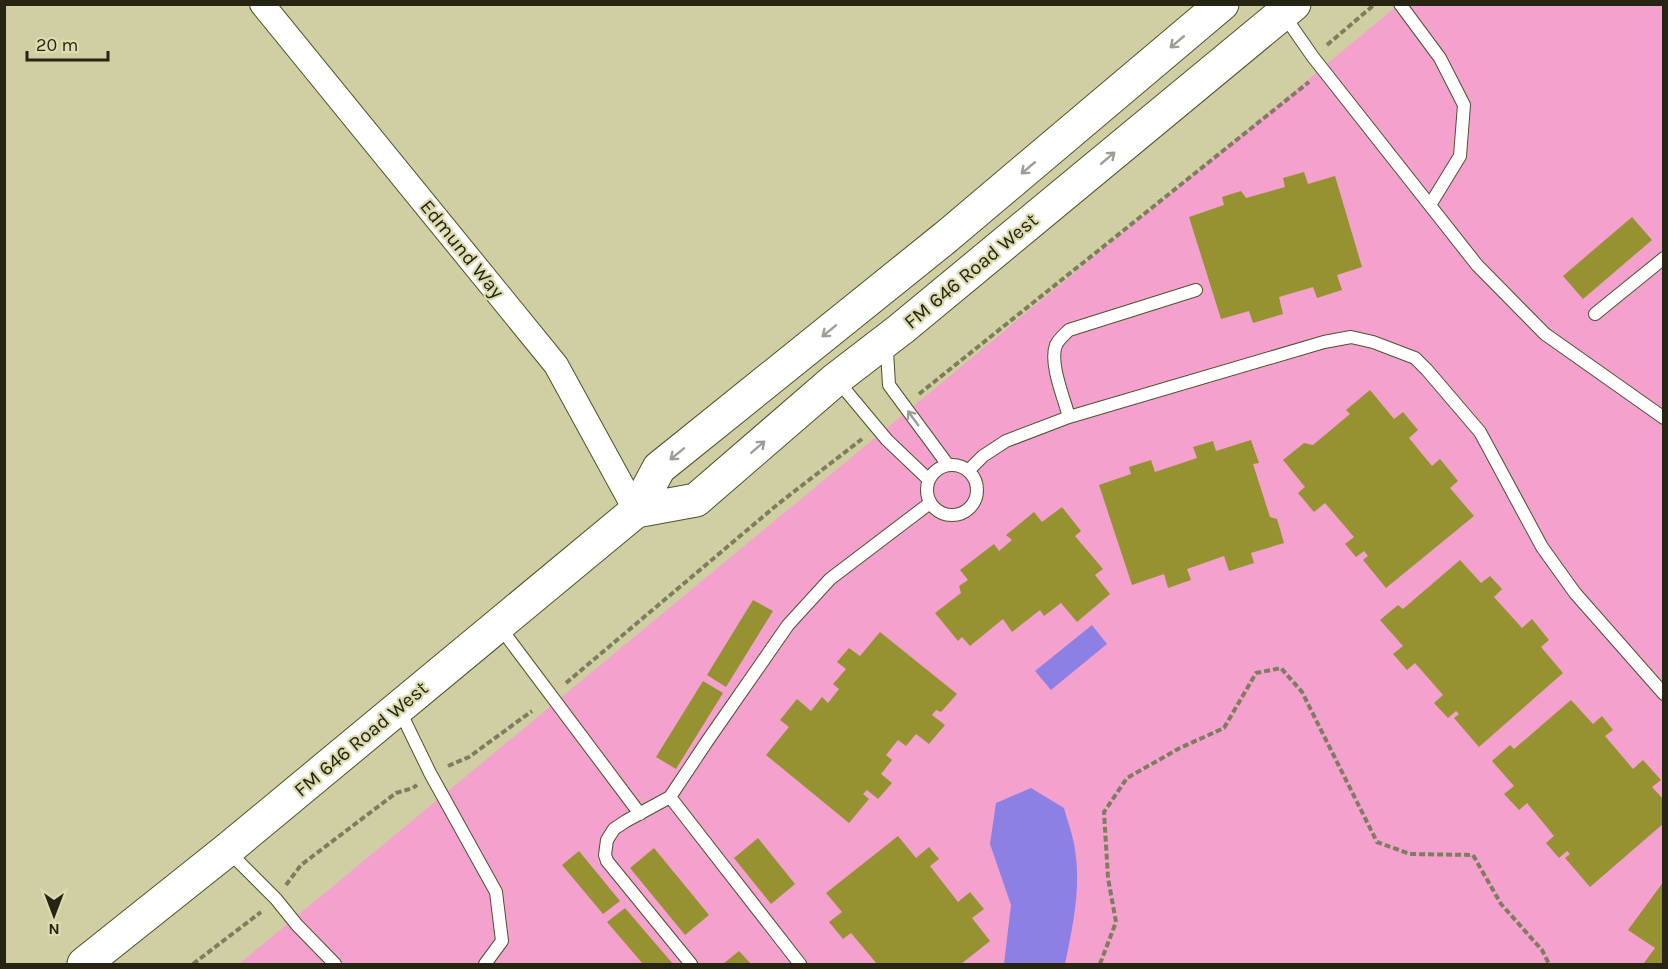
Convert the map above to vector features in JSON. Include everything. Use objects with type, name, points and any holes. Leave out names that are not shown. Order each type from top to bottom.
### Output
[{"type":"main road","name":"FM 646 Road West","points":[[84,964],[227,850],[636,511],[659,468],[946,237],[1222,4]]},
{"type":"main road","name":"FM 646 Road West","points":[[636,511],[696,500],[836,379],[901,329],[1284,8]]},
{"type":"main road","points":[[836,379],[871,321],[915,286],[946,237]]},
{"type":"street","name":"Edmund Way","points":[[262,4],[556,365],[636,511]]},
{"type":"lane","points":[[1400,4],[1440,58],[1464,105],[1460,156],[1430,205]]},
{"type":"lane","points":[[1284,8],[1312,57],[1477,265],[1545,334],[1664,418]]},
{"type":"lane","points":[[1595,314],[1664,258]]},
{"type":"lane","points":[[1069,417],[1054,362],[1055,347],[1060,339],[1069,330],[1196,290]]},
{"type":"lane","points":[[901,329],[887,351],[889,385],[948,465]]},
{"type":"lane","points":[[969,470],[983,456],[1006,441],[1069,417],[1324,342],[1352,337],[1373,342],[1415,358],[1480,432],[1542,547],[1575,593],[1664,694]]},
{"type":"lane","points":[[836,379],[876,428],[929,480]]},
{"type":"lane","points":[[948,465],[958,465],[969,470],[977,482],[978,491],[973,506],[955,516],[937,510],[930,502],[927,489],[933,472],[948,465]]},
{"type":"lane","points":[[691,964],[607,861],[604,855],[607,840],[614,829],[670,797],[788,625],[830,579],[930,502]]},
{"type":"lane","points":[[498,625],[640,814]]},
{"type":"lane","points":[[399,708],[430,773],[496,892],[502,941],[485,964]]},
{"type":"lane","points":[[670,797],[800,964]]},
{"type":"lane","points":[[227,850],[336,964]]},
{"type":"path","points":[[1312,57],[1375,4]]},
{"type":"path","points":[[904,406],[1323,71]]},
{"type":"path","points":[[566,683],[778,504],[876,428]]},
{"type":"path","points":[[1100,964],[1116,921],[1108,878],[1104,812],[1127,778],[1180,748],[1224,728],[1256,673],[1281,668],[1302,692],[1377,842],[1410,854],[1473,855],[1501,903],[1542,950],[1549,964]]},
{"type":"path","points":[[193,964],[276,899],[301,865],[396,793],[413,788],[430,773],[469,758],[532,711]]},
{"type":"shaded area","points":[[1398,5],[1663,5],[1663,964],[239,964]]},
{"type":"shaded area","points":[[1092,625],[1107,644],[1051,690],[1035,671]]},
{"type":"shaded area","points":[[1031,788],[1064,808],[1074,844],[1077,890],[1065,964],[1004,964],[1011,905],[990,844],[996,803]]},
{"type":"building","points":[[1304,172],[1308,184],[1335,176],[1362,267],[1337,275],[1342,290],[1317,298],[1313,287],[1279,297],[1283,314],[1253,323],[1249,311],[1221,319],[1189,217],[1224,205],[1222,197],[1241,191],[1246,198],[1285,187],[1283,178]]},
{"type":"building","points":[[1632,217],[1652,240],[1583,299],[1563,276]]},
{"type":"building","points":[[1370,390],[1394,419],[1403,412],[1418,430],[1409,438],[1432,466],[1440,459],[1458,481],[1450,488],[1474,516],[1386,588],[1363,560],[1368,556],[1364,551],[1356,557],[1345,544],[1354,537],[1325,503],[1314,512],[1298,493],[1305,487],[1283,460],[1304,443],[1313,445],[1350,414],[1346,410]]},
{"type":"building","points":[[1251,440],[1259,463],[1253,464],[1270,517],[1277,519],[1284,543],[1251,553],[1254,563],[1229,571],[1224,556],[1187,569],[1191,580],[1168,588],[1164,574],[1132,585],[1099,485],[1131,474],[1129,467],[1151,460],[1155,472],[1197,458],[1193,447],[1213,441],[1216,451]]},
{"type":"building","points":[[1062,507],[1081,531],[1075,536],[1103,569],[1095,575],[1110,594],[1077,622],[1061,603],[1044,616],[1040,610],[1012,632],[1003,619],[970,646],[962,637],[958,641],[935,613],[961,593],[959,586],[968,580],[960,570],[994,544],[999,551],[1012,540],[1006,535],[1034,512],[1042,522]]},
{"type":"building","points":[[1460,560],[1481,583],[1490,576],[1502,589],[1494,597],[1522,628],[1532,619],[1549,640],[1541,647],[1563,673],[1479,747],[1454,718],[1459,714],[1456,711],[1448,718],[1434,703],[1443,695],[1415,663],[1407,670],[1393,654],[1403,646],[1380,620],[1398,605],[1403,609]]},
{"type":"building","points":[[753,600],[773,611],[726,687],[707,675]]},
{"type":"building","points":[[880,632],[957,694],[941,712],[936,710],[932,715],[945,725],[929,744],[916,734],[906,746],[898,740],[886,755],[892,760],[881,774],[892,783],[878,799],[867,790],[863,794],[869,799],[849,823],[766,755],[789,727],[780,720],[797,699],[811,711],[822,697],[828,703],[839,689],[833,684],[846,669],[837,662],[849,648],[860,656]]},
{"type":"building","points":[[703,681],[723,693],[676,769],[656,757]]},
{"type":"building","points":[[1571,700],[1593,724],[1602,716],[1613,730],[1605,736],[1633,769],[1643,760],[1661,780],[1652,787],[1664,800],[1664,823],[1590,887],[1565,858],[1570,854],[1567,851],[1559,858],[1546,843],[1554,836],[1527,803],[1519,810],[1504,794],[1514,786],[1492,761],[1510,745],[1514,749]]},
{"type":"building","points":[[898,836],[916,858],[929,847],[939,859],[930,866],[958,902],[970,892],[984,909],[972,918],[990,941],[961,964],[877,964],[851,933],[843,939],[829,922],[842,912],[826,893]]},
{"type":"building","points":[[758,838],[795,884],[771,904],[734,858]]},
{"type":"building","points":[[654,848],[709,915],[685,935],[630,868]]},
{"type":"building","points":[[579,851],[620,901],[603,914],[562,865]]},
{"type":"building","points":[[1664,881],[1664,964],[1646,964],[1644,963],[1655,948],[1628,930]]},
{"type":"building","points":[[625,908],[673,964],[643,964],[607,922]]},
{"type":"building","points":[[739,951],[751,964],[723,964]]}]
